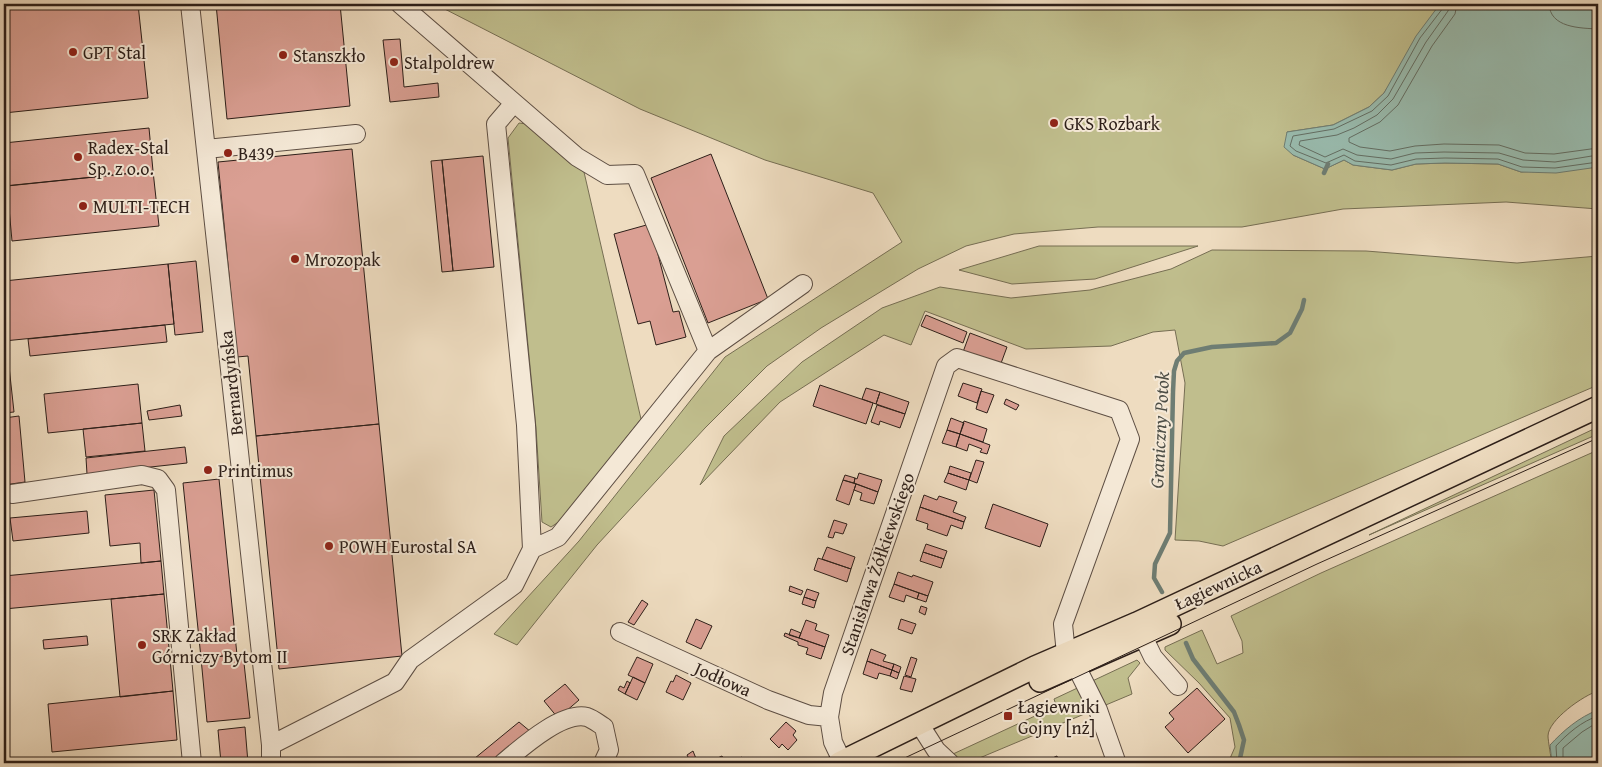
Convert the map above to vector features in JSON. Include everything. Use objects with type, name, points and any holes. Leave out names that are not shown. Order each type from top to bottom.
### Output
[{"type":"main road","name":"Łagiewnicka","points":[[1140,630],[1598,407]]},
{"type":"main road","name":"Łagiewnicka","points":[[841,763],[924,731],[1011,694],[1073,659],[1598,423]]},
{"type":"main road","name":"Łagiewnicka","points":[[871,763],[924,731]]},
{"type":"street","name":"Bernardyńska","points":[[190,4],[271,745],[271,763]]},
{"type":"street","points":[[400,4],[577,157],[607,176],[635,174],[708,351]]},
{"type":"street","points":[[271,745],[395,682],[410,660],[514,585],[532,549],[526,426],[496,124],[514,103]]},
{"type":"street","points":[[206,149],[356,134]]},
{"type":"street","points":[[532,549],[558,537],[708,351],[803,284]]},
{"type":"street","name":"Stanisława Żółkiewskiego","points":[[841,763],[833,742],[829,717],[833,693],[946,366],[957,358],[1119,410],[1130,439],[1063,624],[1065,644],[1073,659]]},
{"type":"street","points":[[12,494],[142,475],[158,479],[166,490],[192,763]]},
{"type":"street","points":[[1140,630],[1153,657],[1178,686]]},
{"type":"street","name":"Jodłowa","points":[[620,632],[768,700],[809,715],[829,717]]},
{"type":"street","points":[[1073,659],[1098,710],[1116,761],[1113,763]]},
{"type":"street","points":[[503,763],[531,738],[569,718],[587,717],[604,727],[609,750],[603,763]]},
{"type":"street","points":[[924,731],[941,756],[950,763]]},
{"type":"shaded area","points":[[435,4],[1440,4],[1384,93],[1369,107],[1333,125],[1287,132],[1293,155],[1325,169],[1344,160],[1353,165],[1392,170],[1416,164],[1445,163],[1498,164],[1521,172],[1598,167],[1598,209],[1506,202],[1343,209],[1242,227],[1098,227],[1014,234],[966,246],[918,269],[821,328],[767,366],[705,428],[597,545],[517,645],[494,634],[579,541],[725,357],[902,242],[873,193],[765,160],[640,109]]},
{"type":"shaded area","points":[[519,123],[527,124],[584,172],[641,419],[560,521],[551,527],[542,522],[536,428],[508,138]]},
{"type":"shaded area","points":[[1039,246],[1198,246],[1095,279],[1012,284],[959,270]]},
{"type":"shaded area","points":[[1212,250],[1366,251],[1517,263],[1598,256],[1598,385],[1223,546],[1199,541],[1175,540],[1185,383],[1175,330],[1153,332],[1111,346],[1026,349],[925,311],[911,345],[884,335],[780,402],[700,485],[724,436],[802,362],[882,308],[940,287],[1011,298],[1090,290],[1171,269]]},
{"type":"shaded area","points":[[1598,427],[1598,434],[1369,535]]},
{"type":"shaded area","points":[[1598,450],[1598,691],[1584,697],[1554,723],[1548,736],[1552,763],[1228,763],[1235,747],[1230,718],[1199,683],[1165,650],[1165,647],[1202,630],[1217,664],[1243,653],[1242,641],[1231,616],[1321,573]]},
{"type":"shaded area","points":[[1137,660],[1140,663],[1128,678],[1132,694],[970,762],[955,757],[953,754],[1050,709],[1056,705],[1054,699]]},
{"type":"water","points":[[1440,4],[1558,4],[1598,10],[1598,167],[1556,173],[1521,172],[1498,164],[1445,163],[1416,164],[1392,170],[1353,165],[1344,160],[1325,169],[1293,155],[1284,147],[1287,132],[1333,125],[1369,107],[1384,93],[1416,36]]},
{"type":"water","points":[[1598,710],[1598,763],[1552,763],[1550,745],[1584,716]]},
{"type":"building","name":"GPT Stal","points":[[32,4],[138,4],[148,98],[4,113],[4,7]]},
{"type":"building","name":"Stanszkło","points":[[216,4],[340,4],[350,106],[227,119]]},
{"type":"building","name":"Stalpoldrew","points":[[400,39],[404,87],[438,83],[439,97],[390,102],[383,40]]},
{"type":"building","name":"Radex-Stal Sp. z o.o.","points":[[149,128],[153,171],[4,186],[4,143]]},
{"type":"building","name":"Mrozopak","points":[[352,149],[379,424],[256,436],[248,356],[237,357],[218,162]]},
{"type":"building","points":[[711,154],[768,299],[708,323],[651,178]]},
{"type":"building","points":[[483,156],[494,267],[453,271],[442,160]]},
{"type":"building","points":[[442,160],[453,271],[442,272],[431,161]]},
{"type":"building","name":"MULTI-TECH","points":[[153,171],[159,226],[12,241],[7,186]]},
{"type":"building","points":[[650,224],[673,312],[679,311],[686,337],[656,345],[650,321],[638,324],[614,234]]},
{"type":"building","points":[[196,261],[203,332],[175,335],[168,264]]},
{"type":"building","points":[[168,264],[174,324],[4,341],[4,281]]},
{"type":"building","points":[[926,315],[967,332],[963,343],[921,326]]},
{"type":"building","points":[[165,325],[167,342],[30,356],[28,339]]},
{"type":"building","points":[[970,333],[1007,347],[1000,366],[963,352]]},
{"type":"building","points":[[7,348],[14,412],[4,413],[4,349]]},
{"type":"building","points":[[963,383],[982,389],[977,403],[958,396]]},
{"type":"building","points":[[138,384],[142,423],[48,433],[44,394]]},
{"type":"building","points":[[820,385],[873,403],[866,424],[813,406]]},
{"type":"building","points":[[866,388],[880,392],[876,404],[862,399]]},
{"type":"building","points":[[981,391],[994,395],[987,413],[976,409]]},
{"type":"building","points":[[880,392],[909,402],[905,414],[876,404]]},
{"type":"building","points":[[1006,399],[1019,405],[1016,410],[1004,404]]},
{"type":"building","points":[[180,405],[182,416],[149,420],[147,411]]},
{"type":"building","points":[[877,405],[905,414],[900,428],[880,421],[879,425],[871,422]]},
{"type":"building","points":[[19,416],[25,482],[4,485],[4,418]]},
{"type":"building","points":[[951,418],[964,423],[960,434],[947,430]]},
{"type":"building","points":[[964,421],[987,429],[983,442],[960,434]]},
{"type":"building","points":[[142,423],[145,451],[86,457],[83,429]]},
{"type":"building","name":"POWH Eurostal SA","points":[[379,424],[402,656],[279,669],[256,436]]},
{"type":"building","points":[[947,430],[960,434],[956,447],[942,443]]},
{"type":"building","points":[[960,434],[990,445],[987,454],[980,452],[982,449],[969,444],[967,451],[956,447]]},
{"type":"building","points":[[185,447],[187,463],[87,474],[86,458]]},
{"type":"building","points":[[976,460],[984,462],[977,483],[969,480]]},
{"type":"building","points":[[950,466],[971,473],[969,480],[948,473]]},
{"type":"building","points":[[859,473],[882,480],[878,492],[854,483]]},
{"type":"building","points":[[948,473],[969,480],[966,490],[944,482]]},
{"type":"building","points":[[845,475],[855,478],[854,483],[843,480]]},
{"type":"building","points":[[219,479],[237,655],[201,658],[183,483]]},
{"type":"building","points":[[843,480],[856,484],[849,505],[836,500]]},
{"type":"building","points":[[856,484],[878,492],[874,504],[860,500],[862,493],[854,490]]},
{"type":"building","points":[[154,490],[161,561],[141,563],[140,543],[110,546],[105,495]]},
{"type":"building","points":[[924,495],[937,500],[939,496],[957,502],[953,512],[966,517],[964,522],[920,507]]},
{"type":"building","points":[[993,504],[1048,524],[1040,547],[985,528]]},
{"type":"building","points":[[920,507],[964,522],[962,529],[951,525],[947,536],[927,529],[928,524],[916,520]]},
{"type":"building","points":[[87,511],[89,533],[13,541],[10,518]]},
{"type":"building","points":[[834,520],[847,524],[843,534],[835,532],[833,538],[828,537]]},
{"type":"building","points":[[926,544],[947,551],[944,559],[923,552]]},
{"type":"building","points":[[827,547],[855,557],[851,569],[822,559]]},
{"type":"building","points":[[923,552],[944,559],[941,568],[920,561]]},
{"type":"building","points":[[818,558],[851,569],[847,582],[814,570]]},
{"type":"building","points":[[161,561],[164,594],[4,609],[4,576]]},
{"type":"building","points":[[898,572],[933,582],[928,596],[894,584]]},
{"type":"building","points":[[894,584],[919,593],[917,599],[906,595],[904,602],[889,597]]},
{"type":"building","points":[[790,586],[803,591],[801,595],[789,591]]},
{"type":"building","points":[[807,589],[819,593],[816,601],[804,597]]},
{"type":"building","points":[[919,593],[928,596],[926,602],[917,599]]},
{"type":"building","name":"SRK Zakład Górniczy Bytom II","points":[[164,594],[173,691],[120,697],[111,599]]},
{"type":"building","points":[[804,597],[816,601],[814,608],[802,604]]},
{"type":"building","points":[[642,600],[648,604],[634,625],[628,622]]},
{"type":"building","points":[[921,606],[927,608],[925,615],[919,612]]},
{"type":"building","points":[[696,619],[712,626],[701,649],[686,642]]},
{"type":"building","points":[[901,619],[916,624],[912,634],[898,629]]},
{"type":"building","points":[[806,620],[817,624],[815,630],[829,635],[825,647],[799,638]]},
{"type":"building","points":[[791,629],[801,633],[799,638],[789,635]]},
{"type":"building","points":[[785,633],[825,647],[821,659],[806,654],[808,648],[798,645],[798,642],[784,636]]},
{"type":"building","points":[[87,636],[88,645],[44,649],[43,640]]},
{"type":"building","points":[[871,649],[886,655],[883,661],[894,664],[892,670],[867,661]]},
{"type":"building","points":[[243,654],[250,718],[207,722],[201,658]]},
{"type":"building","points":[[637,657],[653,664],[645,683],[628,675]]},
{"type":"building","points":[[911,657],[917,659],[911,677],[905,675]]},
{"type":"building","points":[[867,661],[892,670],[890,676],[879,673],[877,679],[863,674]]},
{"type":"building","points":[[894,664],[901,667],[899,673],[892,670]]},
{"type":"building","points":[[892,670],[899,673],[897,679],[890,676]]},
{"type":"building","points":[[676,675],[691,683],[683,700],[666,692]]},
{"type":"building","points":[[904,676],[916,679],[912,692],[900,689]]},
{"type":"building","points":[[633,677],[645,683],[637,700],[625,694]]},
{"type":"building","points":[[627,681],[630,683],[625,694],[618,690],[620,686],[624,688]]},
{"type":"building","points":[[565,684],[579,700],[558,718],[544,701]]},
{"type":"building","points":[[1197,688],[1225,719],[1188,753],[1165,727],[1174,719],[1169,713]]},
{"type":"building","points":[[173,691],[177,740],[52,752],[48,704]]},
{"type":"building","points":[[519,722],[531,732],[494,763],[469,763]]},
{"type":"building","points":[[786,722],[796,731],[793,735],[797,740],[788,750],[782,744],[779,748],[770,739]]},
{"type":"building","points":[[245,727],[248,763],[221,763],[218,730]]},
{"type":"building","points":[[693,751],[697,761],[691,763],[687,755]]},
{"type":"building","points":[[722,756],[726,763],[712,763],[711,761]]},
{"type":"building","points":[[1057,756],[1059,763],[1041,763]]},
{"type":"building","points":[[742,757],[746,763],[730,763]]},
{"type":"waterway","name":"Graniczny Potok","points":[[1324,173],[1328,164]]},
{"type":"waterway","name":"Graniczny Potok","points":[[1162,592],[1154,578],[1155,564],[1170,533],[1173,392],[1174,371],[1177,361],[1184,353],[1212,347],[1276,343],[1290,333],[1302,309],[1304,300]]},
{"type":"waterway","name":"Graniczny Potok","points":[[1186,643],[1193,659],[1234,712],[1244,740],[1239,763]]},
{"type":"tram line","points":[[894,763],[1317,564],[1598,438]]},
{"type":"place","name":"GPT Stal","points":[[73,52]]},
{"type":"place","name":"Stanszkło","points":[[283,55]]},
{"type":"place","name":"Stalpoldrew","points":[[394,62]]},
{"type":"place","name":"GKS Rozbark","points":[[1054,123]]},
{"type":"place","name":"B439","points":[[228,153]]},
{"type":"place","name":"Radex-Stal Sp. z o.o.","points":[[78,157]]},
{"type":"place","name":"MULTI-TECH","points":[[83,206]]},
{"type":"place","name":"Mrozopak","points":[[295,259]]},
{"type":"place","name":"Printimus","points":[[208,470]]},
{"type":"place","name":"POWH Eurostal SA","points":[[329,546]]},
{"type":"place","name":"SRK Zakład Górniczy Bytom II","points":[[142,645]]},
{"type":"place","name":"Łagiewniki Gojny [nż]","points":[[1008,716]]}]
